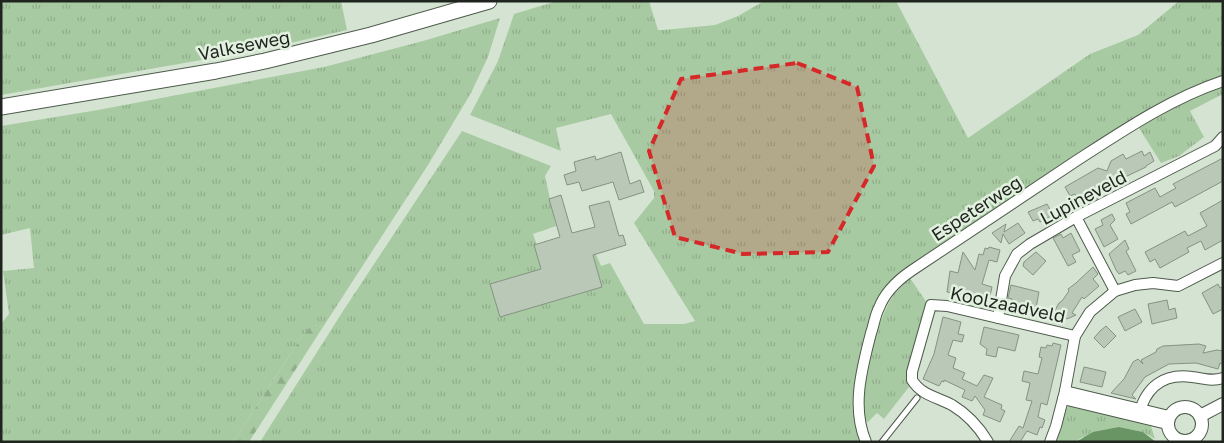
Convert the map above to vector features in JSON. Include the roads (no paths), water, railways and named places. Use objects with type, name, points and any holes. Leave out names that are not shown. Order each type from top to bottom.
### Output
[{"type":"main road","name":"Valkseweg","points":[[1,107],[265,61],[371,35],[489,1]]},
{"type":"street","name":"Espeterweg","points":[[866,442],[862,432],[858,409],[865,356],[879,307],[897,282],[911,270],[1111,139],[1175,101],[1223,81]]},
{"type":"street","name":"Lupineveld","points":[[998,318],[1005,276],[1016,254],[1076,218],[1215,146],[1223,137]]},
{"type":"street","points":[[1076,218],[1114,291]]},
{"type":"street","points":[[1050,442],[1064,395],[1075,336],[1090,312],[1114,291],[1135,285],[1153,283],[1178,286],[1223,263]]},
{"type":"street","name":"Koolzaadveld","points":[[988,442],[971,419],[952,406],[924,393],[912,380],[912,372],[931,305],[947,306],[1075,336]]},
{"type":"street","points":[[1140,413],[1147,395],[1157,383],[1175,376],[1193,377],[1209,381],[1223,378]]},
{"type":"street","points":[[1064,395],[1168,420]]},
{"type":"street","points":[[1200,416],[1223,404]]},
{"type":"street","points":[[1187,407],[1200,416],[1202,426],[1194,440],[1183,441],[1174,438],[1170,434],[1168,420],[1177,409],[1187,407]]},
{"type":"lane","points":[[882,442],[918,398]]}]
